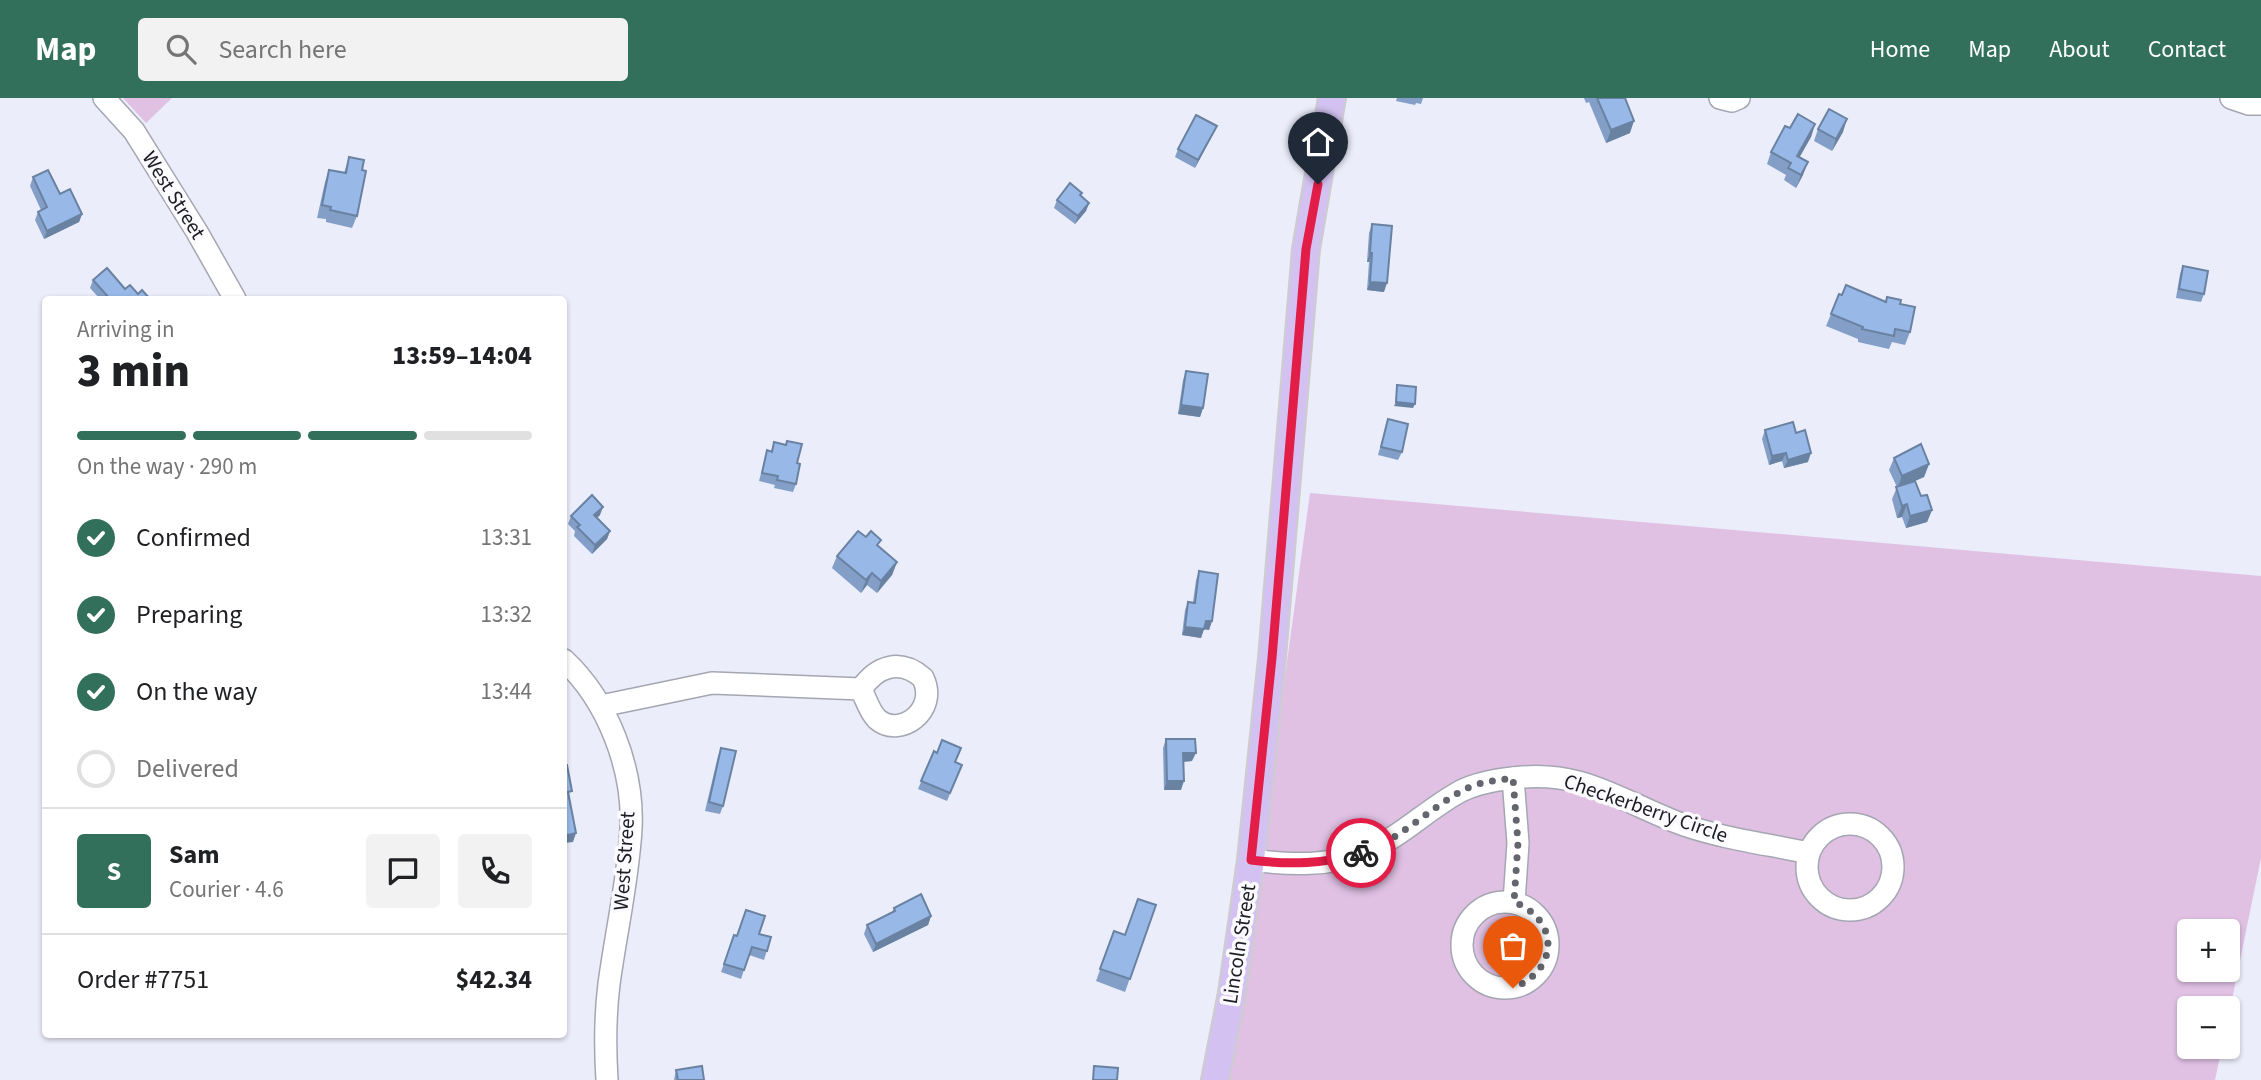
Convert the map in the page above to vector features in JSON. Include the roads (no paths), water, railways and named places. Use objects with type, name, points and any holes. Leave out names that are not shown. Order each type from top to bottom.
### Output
[{"type":"main road","name":"Lincoln Street","points":[[1215,1080],[1232,993],[1251,860],[1272,658],[1306,249],[1332,98]]},
{"type":"street","name":"West Street","points":[[104,98],[134,131],[233,296]]},
{"type":"street","points":[[1720,98],[1732,101],[1739,98]]},
{"type":"street","points":[[2231,98],[2249,104],[2261,104]]},
{"type":"street","name":"West Street","points":[[567,664],[601,706],[616,739],[627,780],[631,828],[609,985],[605,1041],[607,1080]]},
{"type":"street","points":[[601,706],[712,683],[861,689]]},
{"type":"street","name":"Checkerberry Circle","points":[[1251,860],[1312,864],[1368,851],[1461,791],[1481,783],[1548,775],[1577,780],[1608,790],[1684,825],[1723,837],[1809,853]]},
{"type":"street","points":[[1513,778],[1518,843],[1514,902]]},
{"type":"street","points":[[1844,823],[1859,824],[1873,829],[1884,839],[1892,852],[1894,867],[1891,882],[1884,894],[1872,904],[1843,910],[1830,906],[1819,898],[1811,886],[1807,873],[1809,853],[1820,835],[1831,827],[1844,823]]},
{"type":"street","points":[[1499,901],[1514,902],[1527,907],[1539,917],[1546,930],[1546,960],[1533,978],[1513,988],[1498,988],[1485,984],[1474,976],[1465,964],[1461,938],[1474,913],[1499,901]]}]
